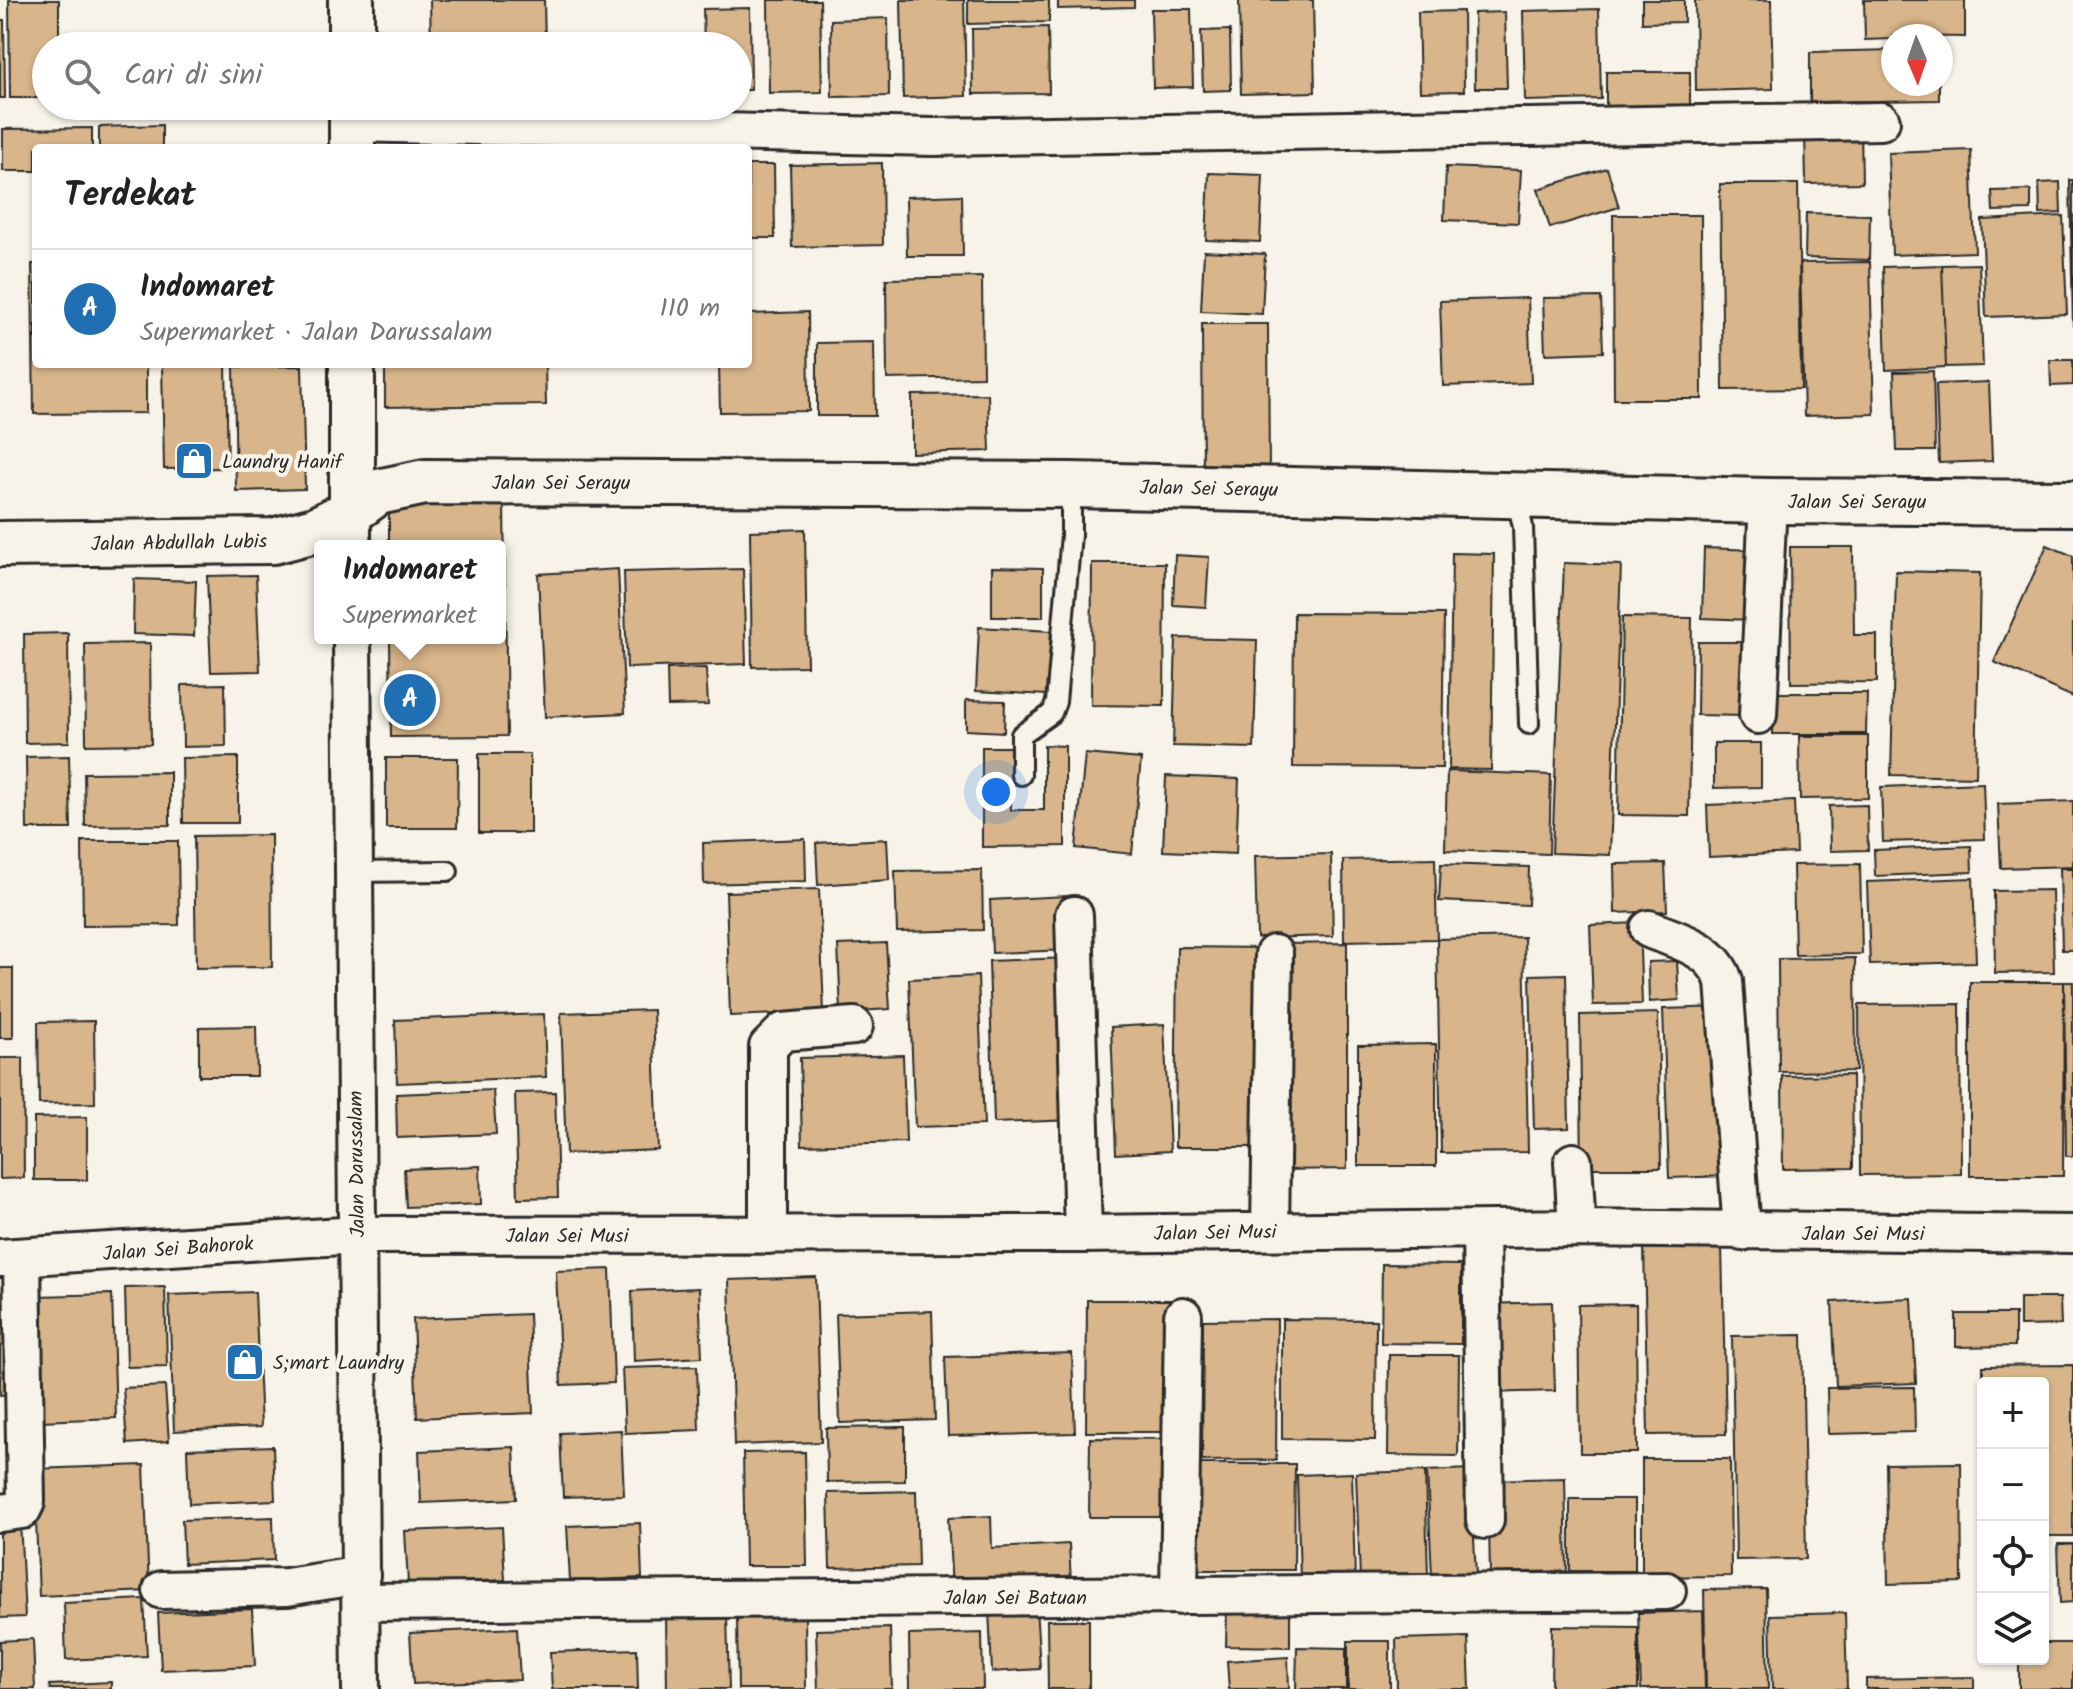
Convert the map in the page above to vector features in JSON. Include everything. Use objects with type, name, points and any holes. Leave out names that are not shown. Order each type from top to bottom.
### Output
[{"type":"street","points":[[351,0],[351,32]]},
{"type":"street","points":[[352,126],[932,137],[1881,121]]},
{"type":"street","points":[[352,368],[352,528]]},
{"type":"street","name":"Jalan Sei Serayu","points":[[352,528],[378,492],[425,482],[1071,485],[1768,501],[2073,503]]},
{"type":"street","points":[[1758,715],[1768,501]]},
{"type":"street","name":"Jalan Abdullah Lubis","points":[[0,544],[273,541],[315,530],[352,528]]},
{"type":"street","name":"Jalan Darussalam","points":[[352,644],[361,1689]]},
{"type":"street","points":[[1074,915],[1083,1234]]},
{"type":"street","points":[[1649,929],[1707,954],[1720,969],[1724,981],[1742,1232]]},
{"type":"street","points":[[1270,1231],[1274,954]]},
{"type":"street","points":[[768,1235],[768,1047],[783,1032],[854,1026]]},
{"type":"street","points":[[1573,1162],[1577,1228]]},
{"type":"street","name":"Jalan Sei Musi","points":[[357,1235],[1083,1234],[1577,1228],[2073,1234]]},
{"type":"street","points":[[1481,1230],[1485,1520]]},
{"type":"street","name":"Jalan Sei Bahorok","points":[[11,1259],[357,1235]]},
{"type":"street","points":[[0,1513],[22,1510],[26,1502],[11,1259]]},
{"type":"street","points":[[1179,1596],[1183,1316]]},
{"type":"street","name":"Jalan Sei Batuan","points":[[162,1590],[287,1587],[1179,1596],[1667,1591]]},
{"type":"lane","points":[[1021,775],[1021,735],[1052,713],[1056,702],[1071,535],[1071,485]]},
{"type":"lane","points":[[1515,494],[1523,527],[1529,724]]},
{"type":"lane","points":[[352,872],[448,871]]},
{"type":"building","points":[[9,0],[59,0],[59,32],[32,32],[32,98],[10,98]]},
{"type":"building","points":[[430,0],[544,0],[545,32],[431,32]]},
{"type":"building","points":[[768,0],[820,0],[822,92],[769,93]]},
{"type":"building","points":[[901,0],[964,0],[966,96],[903,98]]},
{"type":"building","points":[[968,0],[1049,0],[1049,22],[968,24]]},
{"type":"building","points":[[1058,0],[1134,0],[1134,7],[1058,9]]},
{"type":"building","points":[[1239,0],[1313,0],[1315,92],[1241,94]]},
{"type":"building","points":[[1642,0],[1684,0],[1684,22],[1642,23]]},
{"type":"building","points":[[1695,0],[1771,0],[1773,89],[1696,91]]},
{"type":"building","points":[[1864,0],[1965,0],[1965,37],[1953,37],[1953,24],[1881,24],[1881,39],[1865,40]]},
{"type":"building","points":[[750,8],[750,32],[704,32],[703,9]]},
{"type":"building","points":[[1151,9],[1191,9],[1193,87],[1153,88]]},
{"type":"building","points":[[1599,9],[1601,99],[1525,101],[1523,11]]},
{"type":"building","points":[[1463,11],[1464,91],[1420,92],[1418,12]]},
{"type":"building","points":[[1505,12],[1507,88],[1475,88],[1474,13]]},
{"type":"building","points":[[888,18],[889,96],[832,97],[831,20]]},
{"type":"building","points":[[0,20],[4,20],[5,98],[0,98]]},
{"type":"building","points":[[1048,27],[1049,93],[973,94],[972,29]]},
{"type":"building","points":[[1230,30],[1231,90],[1203,91],[1201,31]]},
{"type":"building","points":[[1881,50],[1881,96],[1939,96],[1939,100],[1810,102],[1810,52]]},
{"type":"building","points":[[1606,72],[1690,72],[1690,107],[1606,106]]},
{"type":"building","points":[[162,125],[162,144],[99,144],[99,127]]},
{"type":"building","points":[[92,128],[92,144],[32,144],[32,171],[3,171],[3,129]]},
{"type":"building","points":[[1861,129],[1862,183],[1806,184],[1805,130]]},
{"type":"building","points":[[534,130],[535,144],[415,144],[414,131]]},
{"type":"building","points":[[1971,150],[1975,252],[1892,255],[1888,153]]},
{"type":"building","points":[[882,163],[883,245],[792,247],[790,165]]},
{"type":"building","points":[[752,165],[774,165],[775,238],[752,238]]},
{"type":"building","points":[[1446,167],[1521,170],[1518,223],[1444,220]]},
{"type":"building","points":[[1607,168],[1619,207],[1550,228],[1538,189]]},
{"type":"building","points":[[1209,173],[1263,175],[1260,242],[1206,240]]},
{"type":"building","points":[[2070,180],[2073,180],[2073,327]]},
{"type":"building","points":[[2060,182],[2061,213],[2040,214],[2039,183]]},
{"type":"building","points":[[1720,184],[1798,184],[1801,389],[1723,390]]},
{"type":"building","points":[[2031,190],[2031,210],[1993,211],[1992,191]]},
{"type":"building","points":[[962,195],[963,256],[907,256],[906,197]]},
{"type":"building","points":[[1806,213],[1870,215],[1869,260],[1805,258]]},
{"type":"building","points":[[1613,215],[1701,215],[1702,399],[1614,399]]},
{"type":"building","points":[[2063,216],[2067,314],[1986,317],[1982,220]]},
{"type":"building","points":[[1204,251],[1265,254],[1262,314],[1201,311]]},
{"type":"building","points":[[1870,262],[1874,414],[1804,416],[1800,263]]},
{"type":"building","points":[[1979,264],[1983,366],[1946,367],[1942,265]]},
{"type":"building","points":[[1942,265],[1946,367],[1886,370],[1883,267]]},
{"type":"building","points":[[982,277],[983,377],[887,379],[886,279]]},
{"type":"building","points":[[1601,297],[1603,352],[1545,354],[1543,298]]},
{"type":"building","points":[[1528,298],[1531,383],[1443,386],[1440,301]]},
{"type":"building","points":[[808,312],[809,411],[720,412],[719,368],[752,368],[752,314]]},
{"type":"building","points":[[1202,324],[1268,324],[1269,474],[1203,474]]},
{"type":"building","points":[[874,342],[875,416],[817,416],[817,343]]},
{"type":"building","points":[[2050,360],[2073,360],[2073,385],[2051,386]]},
{"type":"building","points":[[33,368],[146,368],[146,413],[34,414]]},
{"type":"building","points":[[162,368],[226,368],[228,468],[164,469]]},
{"type":"building","points":[[234,368],[302,368],[305,489],[236,491]]},
{"type":"building","points":[[385,368],[545,368],[546,405],[385,407]]},
{"type":"building","points":[[1933,371],[1935,451],[1897,451],[1894,372]]},
{"type":"building","points":[[1989,382],[1992,461],[1939,463],[1936,384]]},
{"type":"building","points":[[988,394],[990,451],[912,453],[912,395]]},
{"type":"building","points":[[504,503],[504,540],[389,540],[389,505]]},
{"type":"building","points":[[805,529],[807,666],[752,667],[750,531]]},
{"type":"building","points":[[2047,545],[2073,556],[2073,697],[1994,662]]},
{"type":"building","points":[[1790,547],[1853,547],[1854,635],[1877,635],[1877,682],[1791,683]]},
{"type":"building","points":[[1704,548],[1755,550],[1752,620],[1702,618]]},
{"type":"building","points":[[1452,553],[1494,554],[1491,770],[1449,769]]},
{"type":"building","points":[[1175,555],[1209,557],[1206,607],[1173,605]]},
{"type":"building","points":[[1092,563],[1165,563],[1164,706],[1091,705]]},
{"type":"building","points":[[1564,563],[1621,565],[1610,855],[1552,853]]},
{"type":"building","points":[[992,567],[1043,568],[1043,617],[992,617]]},
{"type":"building","points":[[618,569],[625,713],[545,717],[538,574]]},
{"type":"building","points":[[743,569],[746,664],[627,668],[624,572]]},
{"type":"building","points":[[1896,571],[1980,573],[1976,777],[1891,775]]},
{"type":"building","points":[[256,575],[260,671],[211,672],[207,576]]},
{"type":"building","points":[[134,579],[196,581],[194,636],[133,634]]},
{"type":"building","points":[[1294,613],[1444,614],[1442,768],[1293,767]]},
{"type":"building","points":[[1622,617],[1692,618],[1689,816],[1618,815]]},
{"type":"building","points":[[979,627],[1051,631],[1047,695],[976,691]]},
{"type":"building","points":[[68,633],[69,742],[25,743],[24,634]]},
{"type":"building","points":[[1176,638],[1257,640],[1254,748],[1173,746]]},
{"type":"building","points":[[1698,642],[1745,642],[1744,716],[1697,715]]},
{"type":"building","points":[[150,643],[151,744],[86,745],[85,644]]},
{"type":"building","points":[[390,644],[506,644],[507,736],[391,737]]},
{"type":"building","points":[[706,668],[708,705],[668,706],[667,669]]},
{"type":"building","points":[[225,684],[226,746],[183,747],[182,685]]},
{"type":"building","points":[[1773,693],[1867,693],[1866,734],[1773,734]]},
{"type":"building","points":[[966,700],[1005,701],[1004,732],[966,730]]},
{"type":"building","points":[[1799,736],[1868,736],[1868,798],[1800,799]]},
{"type":"building","points":[[1714,743],[1761,743],[1761,787],[1714,788]]},
{"type":"building","points":[[1044,745],[1065,746],[1065,846],[982,847],[982,747],[1011,747],[1011,810],[1044,810]]},
{"type":"building","points":[[479,754],[530,754],[530,833],[479,833]]},
{"type":"building","points":[[1085,754],[1141,759],[1132,854],[1076,848]]},
{"type":"building","points":[[69,756],[71,829],[27,829],[26,757]]},
{"type":"building","points":[[238,757],[238,823],[183,823],[182,758]]},
{"type":"building","points":[[386,758],[458,758],[457,828],[386,828]]},
{"type":"building","points":[[1447,771],[1551,775],[1549,854],[1445,850]]},
{"type":"building","points":[[170,772],[170,825],[85,826],[84,773]]},
{"type":"building","points":[[1166,776],[1239,779],[1236,854],[1163,851]]},
{"type":"building","points":[[1983,783],[1985,839],[1883,842],[1881,787]]},
{"type":"building","points":[[1794,801],[1796,853],[1709,857],[1707,805]]},
{"type":"building","points":[[2073,801],[2073,866],[2001,868],[1998,804]]},
{"type":"building","points":[[1867,805],[1868,850],[1830,851],[1829,806]]},
{"type":"building","points":[[271,835],[272,967],[196,968],[194,836]]},
{"type":"building","points":[[805,839],[806,881],[704,884],[703,843]]},
{"type":"building","points":[[887,839],[889,880],[818,885],[816,843]]},
{"type":"building","points":[[82,841],[178,841],[179,925],[83,926]]},
{"type":"building","points":[[1971,846],[1972,872],[1875,876],[1874,850]]},
{"type":"building","points":[[1331,854],[1333,936],[1257,938],[1255,856]]},
{"type":"building","points":[[1435,858],[1437,939],[1344,941],[1343,860]]},
{"type":"building","points":[[1665,863],[1667,911],[1615,913],[1614,864]]},
{"type":"building","points":[[1441,864],[1529,867],[1528,905],[1439,901]]},
{"type":"building","points":[[1860,864],[1862,954],[1795,955],[1793,865]]},
{"type":"building","points":[[2060,868],[2073,868],[2073,950],[2062,950]]},
{"type":"building","points":[[982,870],[983,930],[897,932],[895,871]]},
{"type":"building","points":[[1973,878],[1976,962],[1870,965],[1867,882]]},
{"type":"building","points":[[819,889],[824,1012],[730,1016],[726,892]]},
{"type":"building","points":[[2052,890],[2054,972],[1995,973],[1994,891]]},
{"type":"building","points":[[1067,896],[1069,950],[992,953],[990,900]]},
{"type":"building","points":[[1639,923],[1642,1004],[1593,1005],[1590,925]]},
{"type":"building","points":[[1524,937],[1528,1152],[1441,1153],[1437,939]]},
{"type":"building","points":[[886,943],[890,1009],[841,1012],[838,945]]},
{"type":"building","points":[[1347,943],[1347,1169],[1281,1170],[1281,944]]},
{"type":"building","points":[[1177,947],[1265,948],[1262,1147],[1175,1147]]},
{"type":"building","points":[[1069,958],[1075,1120],[994,1123],[989,961]]},
{"type":"building","points":[[1855,958],[1856,1071],[1779,1072],[1778,959]]},
{"type":"building","points":[[1677,961],[1679,1000],[1649,1002],[1648,962]]},
{"type":"building","points":[[0,968],[13,968],[13,1038],[0,1038]]},
{"type":"building","points":[[1566,974],[1569,1128],[1534,1129],[1530,975]]},
{"type":"building","points":[[978,976],[984,1125],[915,1127],[909,979]]},
{"type":"building","points":[[1970,982],[2064,982],[2063,1176],[1970,1176]]},
{"type":"building","points":[[2064,982],[2073,982],[2073,1156],[2066,1156]]},
{"type":"building","points":[[1960,1004],[1961,1174],[1860,1175],[1859,1005]]},
{"type":"building","points":[[1723,1007],[1729,1176],[1669,1178],[1663,1009]]},
{"type":"building","points":[[653,1010],[658,1150],[566,1154],[561,1013]]},
{"type":"building","points":[[1658,1013],[1661,1168],[1582,1168],[1580,1015]]},
{"type":"building","points":[[544,1014],[546,1077],[397,1083],[395,1020]]},
{"type":"building","points":[[94,1021],[95,1103],[39,1104],[38,1022]]},
{"type":"building","points":[[1164,1024],[1170,1151],[1116,1154],[1111,1027]]},
{"type":"building","points":[[256,1026],[257,1076],[199,1076],[199,1027]]},
{"type":"building","points":[[1436,1044],[1436,1166],[1358,1166],[1358,1045]]},
{"type":"building","points":[[903,1055],[906,1142],[802,1145],[800,1058]]},
{"type":"building","points":[[0,1058],[23,1058],[24,1178],[0,1179]]},
{"type":"building","points":[[1852,1075],[1853,1168],[1783,1169],[1782,1076]]},
{"type":"building","points":[[493,1090],[496,1134],[397,1138],[396,1094]]},
{"type":"building","points":[[555,1092],[558,1197],[518,1198],[515,1093]]},
{"type":"building","points":[[87,1117],[87,1180],[34,1180],[34,1118]]},
{"type":"building","points":[[480,1166],[481,1204],[406,1207],[404,1169]]},
{"type":"building","points":[[1722,1244],[1726,1434],[1648,1435],[1644,1245]]},
{"type":"building","points":[[1382,1264],[1461,1265],[1461,1344],[1381,1343]]},
{"type":"building","points":[[610,1269],[614,1383],[561,1385],[556,1271]]},
{"type":"building","points":[[816,1277],[821,1442],[734,1445],[729,1280]]},
{"type":"building","points":[[165,1287],[167,1366],[127,1367],[125,1288]]},
{"type":"building","points":[[699,1288],[702,1357],[634,1361],[632,1291]]},
{"type":"building","points":[[255,1292],[261,1427],[174,1431],[169,1295]]},
{"type":"building","points":[[112,1294],[116,1418],[41,1421],[37,1296]]},
{"type":"building","points":[[1912,1298],[1916,1383],[1836,1386],[1832,1302]]},
{"type":"building","points":[[2020,1298],[2060,1298],[2061,1325],[2020,1326]]},
{"type":"building","points":[[1087,1300],[1179,1300],[1179,1432],[1086,1432]]},
{"type":"building","points":[[1552,1302],[1555,1391],[1489,1393],[1486,1304]]},
{"type":"building","points":[[0,1303],[11,1303],[15,1394],[0,1395]]},
{"type":"building","points":[[1636,1304],[1637,1453],[1580,1453],[1578,1305]]},
{"type":"building","points":[[932,1311],[935,1420],[840,1423],[836,1314]]},
{"type":"building","points":[[529,1314],[533,1413],[417,1418],[413,1319]]},
{"type":"building","points":[[1956,1314],[2015,1314],[2015,1346],[1956,1347]]},
{"type":"building","points":[[1277,1319],[1276,1460],[1202,1461],[1203,1320]]},
{"type":"building","points":[[1282,1319],[1376,1320],[1375,1440],[1282,1439]]},
{"type":"building","points":[[1802,1335],[1806,1559],[1736,1560],[1732,1336]]},
{"type":"building","points":[[1072,1353],[1075,1433],[948,1436],[945,1357]]},
{"type":"building","points":[[1389,1355],[1459,1355],[1458,1456],[1388,1455]]},
{"type":"building","points":[[2073,1365],[2073,1536],[2049,1536],[2049,1377],[1983,1377],[1983,1366]]},
{"type":"building","points":[[697,1366],[699,1430],[625,1433],[622,1368]]},
{"type":"building","points":[[165,1386],[169,1441],[127,1444],[123,1388]]},
{"type":"building","points":[[1914,1387],[1915,1432],[1828,1434],[1827,1388]]},
{"type":"building","points":[[905,1427],[905,1481],[827,1482],[826,1428]]},
{"type":"building","points":[[621,1430],[624,1495],[563,1497],[560,1433]]},
{"type":"building","points":[[1090,1438],[1173,1439],[1172,1517],[1089,1517]]},
{"type":"building","points":[[273,1446],[275,1500],[189,1504],[187,1449]]},
{"type":"building","points":[[514,1447],[516,1499],[421,1503],[419,1451]]},
{"type":"building","points":[[805,1452],[807,1566],[745,1566],[743,1453]]},
{"type":"building","points":[[1642,1459],[1730,1459],[1731,1576],[1642,1577]]},
{"type":"building","points":[[1961,1463],[1962,1582],[1888,1584],[1886,1464]]},
{"type":"building","points":[[1199,1464],[1295,1464],[1294,1570],[1199,1570]]},
{"type":"building","points":[[144,1465],[149,1591],[39,1596],[34,1469]]},
{"type":"building","points":[[1470,1469],[1476,1574],[1432,1576],[1427,1471]]},
{"type":"building","points":[[1425,1471],[1428,1576],[1360,1579],[1356,1473]]},
{"type":"building","points":[[1352,1473],[1355,1579],[1300,1580],[1297,1475]]},
{"type":"building","points":[[1565,1478],[1567,1571],[1490,1573],[1488,1480]]},
{"type":"building","points":[[916,1491],[918,1566],[830,1568],[828,1493]]},
{"type":"building","points":[[1570,1499],[1635,1499],[1635,1571],[1570,1571]]},
{"type":"building","points":[[991,1516],[992,1548],[1069,1544],[1071,1583],[952,1590],[948,1518]]},
{"type":"building","points":[[273,1517],[274,1560],[184,1564],[182,1520]]},
{"type":"building","points":[[20,1520],[25,1617],[0,1618],[0,1521]]},
{"type":"building","points":[[640,1523],[642,1578],[570,1581],[567,1526]]},
{"type":"building","points":[[502,1527],[505,1580],[408,1584],[405,1531]]},
{"type":"building","points":[[2058,1544],[2073,1544],[2073,1602],[2060,1603]]},
{"type":"building","points":[[1766,1589],[1768,1689],[1706,1689],[1704,1590]]},
{"type":"building","points":[[144,1599],[147,1656],[66,1660],[64,1603]]},
{"type":"building","points":[[1227,1605],[1290,1606],[1290,1647],[1226,1646]]},
{"type":"building","points":[[1036,1607],[1040,1669],[992,1672],[989,1610]]},
{"type":"building","points":[[252,1609],[255,1666],[161,1670],[158,1613]]},
{"type":"building","points":[[1703,1611],[1705,1689],[1641,1689],[1638,1613]]},
{"type":"building","points":[[1845,1613],[1847,1689],[1772,1689],[1770,1615]]},
{"type":"building","points":[[727,1614],[729,1689],[667,1689],[666,1616]]},
{"type":"building","points":[[805,1615],[806,1689],[738,1689],[737,1616]]},
{"type":"building","points":[[1047,1620],[1089,1620],[1089,1689],[1048,1689]]},
{"type":"building","points":[[1552,1626],[1638,1627],[1638,1689],[1551,1689]]},
{"type":"building","points":[[517,1628],[520,1680],[413,1684],[410,1633]]},
{"type":"building","points":[[890,1628],[892,1689],[818,1689],[816,1630]]},
{"type":"building","points":[[982,1633],[983,1689],[910,1689],[909,1635]]},
{"type":"building","points":[[1468,1637],[1470,1689],[1397,1689],[1396,1639]]},
{"type":"building","points":[[33,1639],[35,1689],[0,1689],[0,1641]]},
{"type":"building","points":[[1348,1641],[1390,1641],[1390,1689],[1348,1689]]},
{"type":"building","points":[[2049,1643],[2073,1643],[2073,1689],[2019,1689],[2019,1665],[2049,1665]]},
{"type":"building","points":[[1297,1647],[1346,1648],[1346,1689],[1296,1689]]},
{"type":"building","points":[[637,1649],[638,1689],[552,1689],[550,1652]]},
{"type":"building","points":[[1288,1657],[1289,1689],[1229,1689],[1227,1661]]},
{"type":"building","points":[[1974,1677],[1974,1689],[1866,1689],[1866,1679]]},
{"type":"building","points":[[111,1682],[111,1689],[50,1689],[49,1685]]},
{"type":"place","name":"Laundry Hanif","points":[[194,461]]},
{"type":"place","name":"Indomaret","points":[[410,700]]},
{"type":"place","name":"S;mart Laundry","points":[[245,1362]]}]
